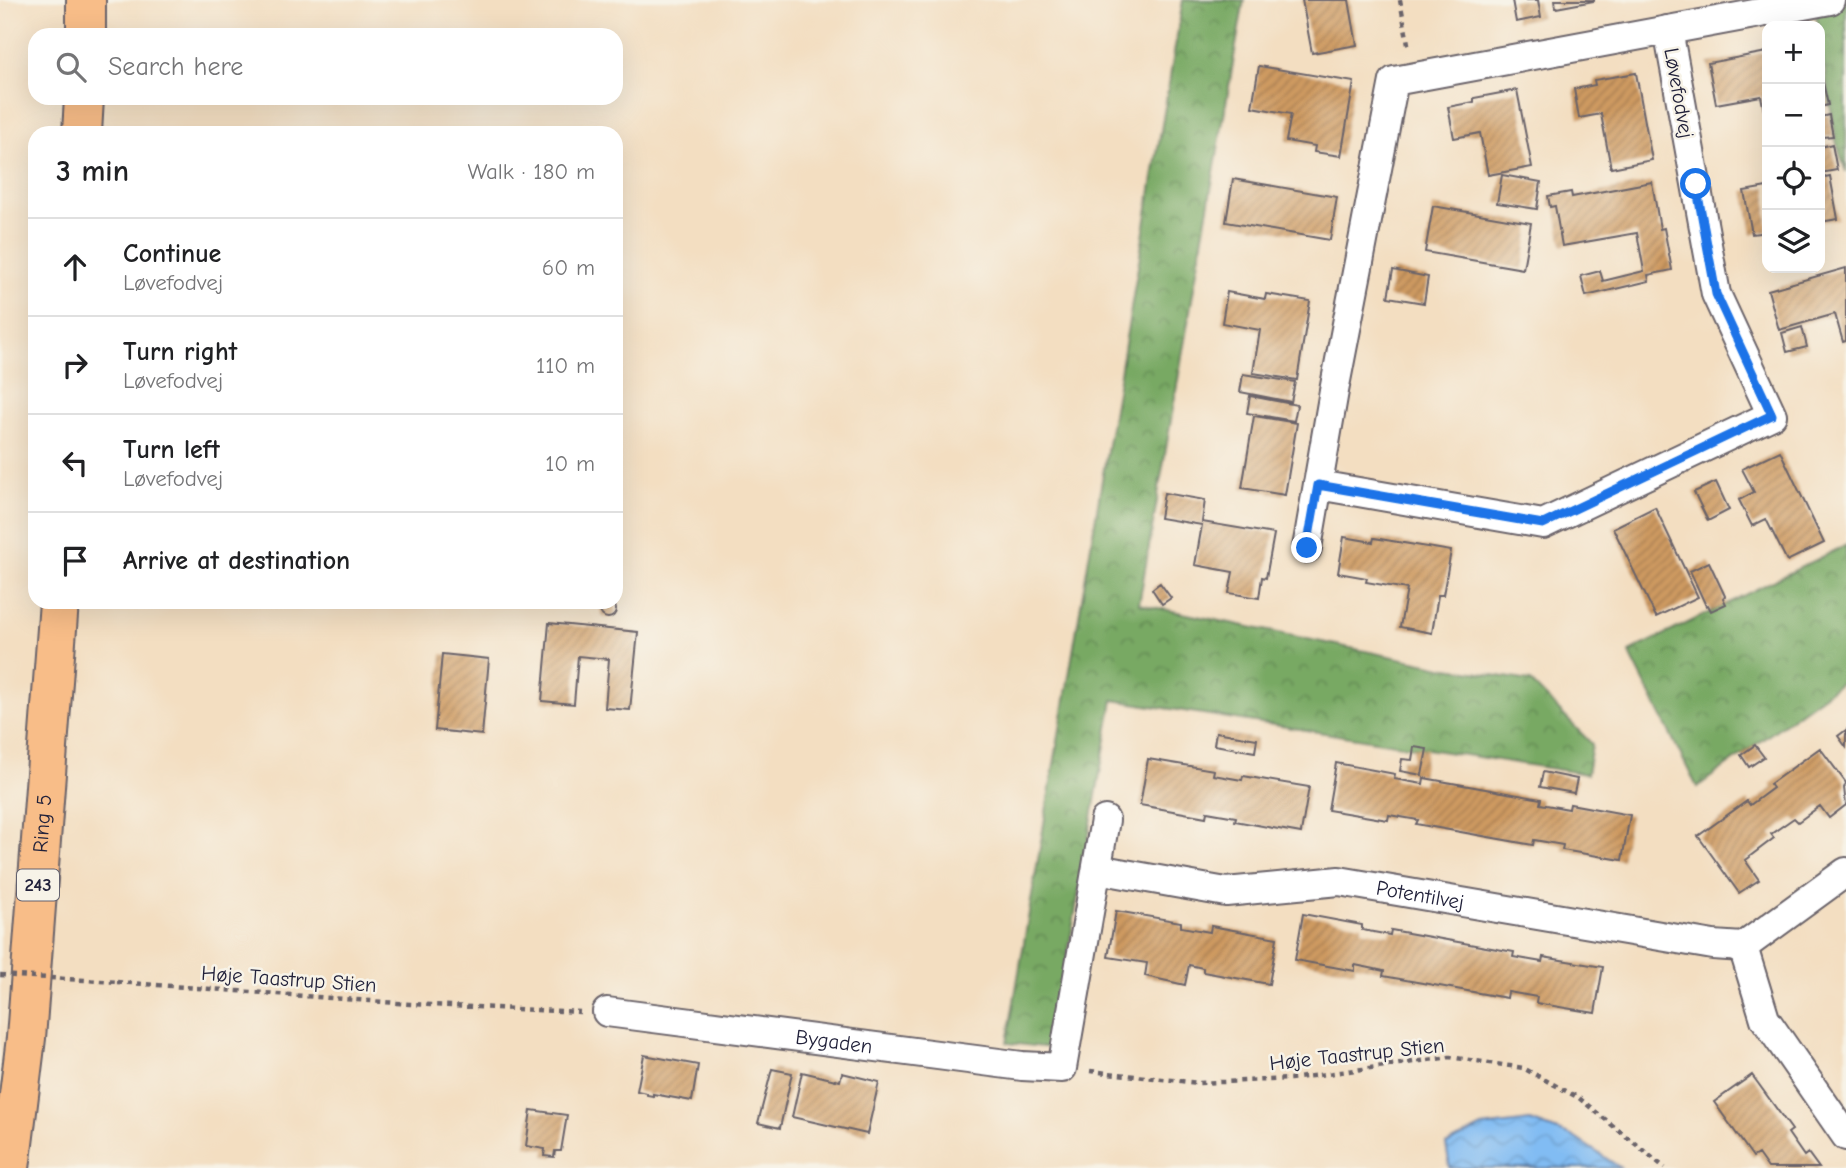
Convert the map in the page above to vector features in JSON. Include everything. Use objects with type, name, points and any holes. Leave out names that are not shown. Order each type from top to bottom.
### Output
[{"type":"highway","points":[[86,0],[86,28]]},
{"type":"highway","points":[[82,126],[84,105]]},
{"type":"highway","name":"Ring 5","points":[[10,1168],[26,1038],[58,609]]},
{"type":"street","name":"Løvefodvej","points":[[1307,548],[1394,81],[1830,0]]},
{"type":"street","name":"Løvefodvej","points":[[1318,485],[1543,524],[1772,415],[1716,294],[1668,30]]},
{"type":"street","points":[[1062,1068],[1105,820]]},
{"type":"street","name":"Potentilvej","points":[[1097,869],[1226,892],[1339,881],[1713,945],[1742,947]]},
{"type":"street","points":[[1846,872],[1742,947],[1765,1019],[1846,1136]]},
{"type":"street","name":"Bygaden","points":[[607,1012],[1022,1066],[1062,1068]]},
{"type":"path","points":[[1400,0],[1414,77]]},
{"type":"path","name":"Høje Taastrup Stien","points":[[0,975],[575,1013]]},
{"type":"path","name":"Høje Taastrup Stien","points":[[1062,1068],[1199,1083],[1290,1079],[1450,1057],[1523,1068],[1579,1098],[1665,1168]]},
{"type":"green space","points":[[1183,0],[1244,0],[1139,604],[1442,667],[1530,681],[1592,744],[1587,774],[1113,700],[1051,1048],[1007,1043]]},
{"type":"green space","points":[[1813,0],[1846,0],[1846,172],[1836,141],[1825,72],[1825,21],[1817,21]]},
{"type":"green space","points":[[1846,545],[1846,679],[1697,787],[1629,652]]},
{"type":"water","points":[[1530,1121],[1572,1136],[1621,1168],[1450,1168],[1446,1145],[1482,1127]]},
{"type":"building","points":[[1302,0],[1349,0],[1357,45],[1312,53]]},
{"type":"building","points":[[1512,0],[1538,0],[1541,17],[1516,22]]},
{"type":"building","points":[[1555,0],[1594,0],[1594,1],[1556,8]]},
{"type":"building","points":[[1762,53],[1762,101],[1761,96],[1716,104],[1708,63]]},
{"type":"building","points":[[1259,66],[1354,82],[1341,156],[1314,152],[1315,146],[1286,141],[1291,114],[1252,107]]},
{"type":"building","points":[[1636,73],[1652,160],[1611,168],[1601,114],[1579,118],[1574,89],[1595,85],[1594,80]]},
{"type":"building","points":[[1517,90],[1532,167],[1488,175],[1480,133],[1454,138],[1448,107],[1474,102],[1474,98]]},
{"type":"building","points":[[1829,115],[1833,136],[1825,137],[1825,116]]},
{"type":"building","points":[[1832,144],[1837,170],[1825,172],[1825,146]]},
{"type":"building","points":[[1502,175],[1541,182],[1537,209],[1497,203]]},
{"type":"building","points":[[1830,176],[1838,219],[1825,221],[1825,210],[1825,177]]},
{"type":"building","points":[[1233,179],[1337,197],[1330,240],[1226,222]]},
{"type":"building","points":[[1652,182],[1660,229],[1664,228],[1672,270],[1648,275],[1649,281],[1586,296],[1581,276],[1600,271],[1603,281],[1644,271],[1637,233],[1562,246],[1555,206],[1550,207],[1548,196],[1571,192],[1572,197]]},
{"type":"building","points":[[1762,188],[1762,233],[1752,234],[1744,191]]},
{"type":"building","points":[[1433,206],[1531,223],[1523,269],[1425,252]]},
{"type":"building","points":[[1846,268],[1846,341],[1843,342],[1835,314],[1779,330],[1768,290]]},
{"type":"building","points":[[1393,270],[1428,277],[1424,303],[1388,297]]},
{"type":"building","points":[[1227,292],[1265,299],[1266,294],[1310,301],[1297,380],[1253,373],[1260,330],[1222,323]]},
{"type":"building","points":[[1802,327],[1807,347],[1787,352],[1782,333]]},
{"type":"building","points":[[1243,374],[1295,382],[1291,402],[1240,392]]},
{"type":"building","points":[[1250,396],[1297,405],[1294,421],[1247,413]]},
{"type":"building","points":[[1254,416],[1297,423],[1285,495],[1242,488]]},
{"type":"building","points":[[1780,451],[1824,543],[1787,561],[1766,519],[1752,526],[1739,500],[1754,492],[1742,469]]},
{"type":"building","points":[[1716,482],[1729,510],[1708,521],[1694,492]]},
{"type":"building","points":[[1164,493],[1205,500],[1202,522],[1274,534],[1266,578],[1262,577],[1259,598],[1229,593],[1233,572],[1195,565],[1202,525],[1160,518]]},
{"type":"building","points":[[1655,507],[1698,597],[1656,617],[1613,528]]},
{"type":"building","points":[[1344,537],[1373,542],[1374,538],[1451,551],[1443,595],[1438,595],[1432,633],[1400,627],[1407,589],[1366,582],[1367,578],[1338,573]]},
{"type":"building","points":[[1709,562],[1726,604],[1711,611],[1708,605],[1706,606],[1690,571]]},
{"type":"building","points":[[1160,583],[1171,598],[1162,604],[1152,589]]},
{"type":"building","points":[[600,609],[616,609],[611,618],[605,618],[600,613]]},
{"type":"building","points":[[549,623],[638,632],[630,710],[605,708],[609,659],[578,656],[574,704],[542,701]]},
{"type":"building","points":[[442,654],[489,659],[482,735],[435,730]]},
{"type":"building","points":[[1846,730],[1846,747],[1838,736]]},
{"type":"building","points":[[1216,732],[1257,739],[1255,752],[1214,745]]},
{"type":"building","points":[[1755,745],[1764,757],[1749,767],[1741,755]]},
{"type":"building","points":[[1414,747],[1427,749],[1422,775],[1400,771],[1402,759],[1412,760]]},
{"type":"building","points":[[1820,748],[1846,783],[1846,805],[1829,818],[1820,806],[1798,822],[1794,818],[1771,834],[1774,838],[1745,860],[1759,880],[1739,893],[1698,836],[1747,801],[1750,805],[1773,788],[1770,784]]},
{"type":"building","points":[[1148,759],[1214,770],[1213,775],[1242,780],[1243,776],[1309,787],[1301,833],[1235,821],[1236,817],[1207,812],[1206,817],[1140,805]]},
{"type":"building","points":[[1336,763],[1395,774],[1394,779],[1423,784],[1424,778],[1541,799],[1540,804],[1569,809],[1570,804],[1630,815],[1622,860],[1562,850],[1563,845],[1534,840],[1533,845],[1416,824],[1418,820],[1389,815],[1388,820],[1328,810]]},
{"type":"building","points":[[1543,772],[1577,779],[1574,793],[1540,787]]},
{"type":"building","points":[[1116,911],[1181,922],[1181,927],[1210,932],[1211,926],[1277,938],[1269,984],[1203,972],[1203,968],[1189,965],[1185,985],[1145,976],[1147,963],[1108,957]]},
{"type":"building","points":[[1303,914],[1362,925],[1362,930],[1390,935],[1391,930],[1514,952],[1513,957],[1542,962],[1543,957],[1603,967],[1595,1013],[1536,1003],[1537,997],[1508,992],[1507,998],[1383,976],[1384,971],[1355,965],[1355,971],[1295,960]]},
{"type":"building","points":[[644,1055],[698,1065],[692,1101],[647,1095],[637,1091]]},
{"type":"building","points":[[772,1069],[792,1073],[780,1128],[758,1123]]},
{"type":"building","points":[[802,1072],[840,1081],[842,1073],[879,1082],[867,1134],[792,1117]]},
{"type":"building","points":[[1752,1075],[1792,1130],[1788,1133],[1804,1156],[1808,1153],[1819,1168],[1768,1168],[1758,1154],[1753,1157],[1714,1102]]},
{"type":"building","points":[[531,1110],[567,1115],[561,1151],[555,1151],[554,1157],[544,1156],[545,1149],[526,1146]]},
{"type":"route","points":[[1307,548],[1318,485],[1543,524],[1772,415],[1716,294],[1696,184]]}]
